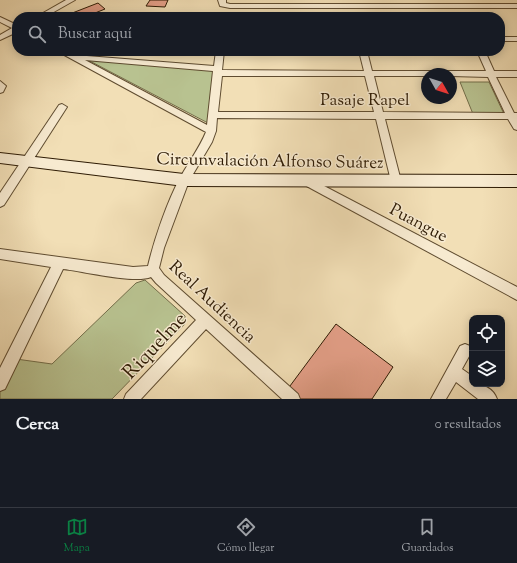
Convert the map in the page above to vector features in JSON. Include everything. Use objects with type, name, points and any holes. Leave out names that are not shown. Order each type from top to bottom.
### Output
[{"type":"street","points":[[50,0],[62,5]]},
{"type":"street","points":[[49,12],[71,0]]},
{"type":"street","points":[[222,0],[223,4],[228,6],[276,3],[328,3],[459,9],[517,6]]},
{"type":"street","points":[[0,19],[12,25]]},
{"type":"street","points":[[0,38],[12,31]]},
{"type":"street","points":[[505,39],[516,39]]},
{"type":"street","points":[[72,56],[218,71],[517,74]]},
{"type":"street","points":[[72,56],[211,130]]},
{"type":"street","points":[[153,269],[158,248],[184,180],[206,142],[211,130],[220,56]]},
{"type":"street","points":[[364,56],[396,181]]},
{"type":"street","points":[[482,56],[495,86],[514,116],[517,127]]},
{"type":"street","points":[[0,84],[2,86],[0,90]]},
{"type":"street","points":[[0,202],[62,107]]},
{"type":"street","name":"Pasaje Rapel","points":[[213,115],[514,116]]},
{"type":"street","name":"Circunvalación Alfonso Suárez","points":[[0,158],[184,180],[517,181]]},
{"type":"street","name":"Puangue","points":[[305,180],[517,294]]},
{"type":"street","name":"Real Audiencia","points":[[0,254],[133,274],[146,273],[153,269],[160,279],[291,398]]},
{"type":"street","points":[[0,384],[59,263]]},
{"type":"street","name":"Riquelme","points":[[131,399],[204,321],[204,318]]},
{"type":"street","points":[[438,399],[465,351]]},
{"type":"street","points":[[454,372],[490,399]]},
{"type":"green space","points":[[86,59],[215,71],[208,123]]},
{"type":"green space","points":[[460,82],[489,82],[504,114],[473,114]]},
{"type":"green space","points":[[145,280],[185,316],[185,324],[112,399],[0,399],[0,391],[16,359],[52,364],[136,283]]},
{"type":"building","points":[[150,0],[168,0],[165,7],[146,6]]},
{"type":"building","points":[[98,3],[105,9],[98,12],[75,12]]},
{"type":"building","points":[[336,324],[393,367],[372,399],[298,399],[287,390]]}]
